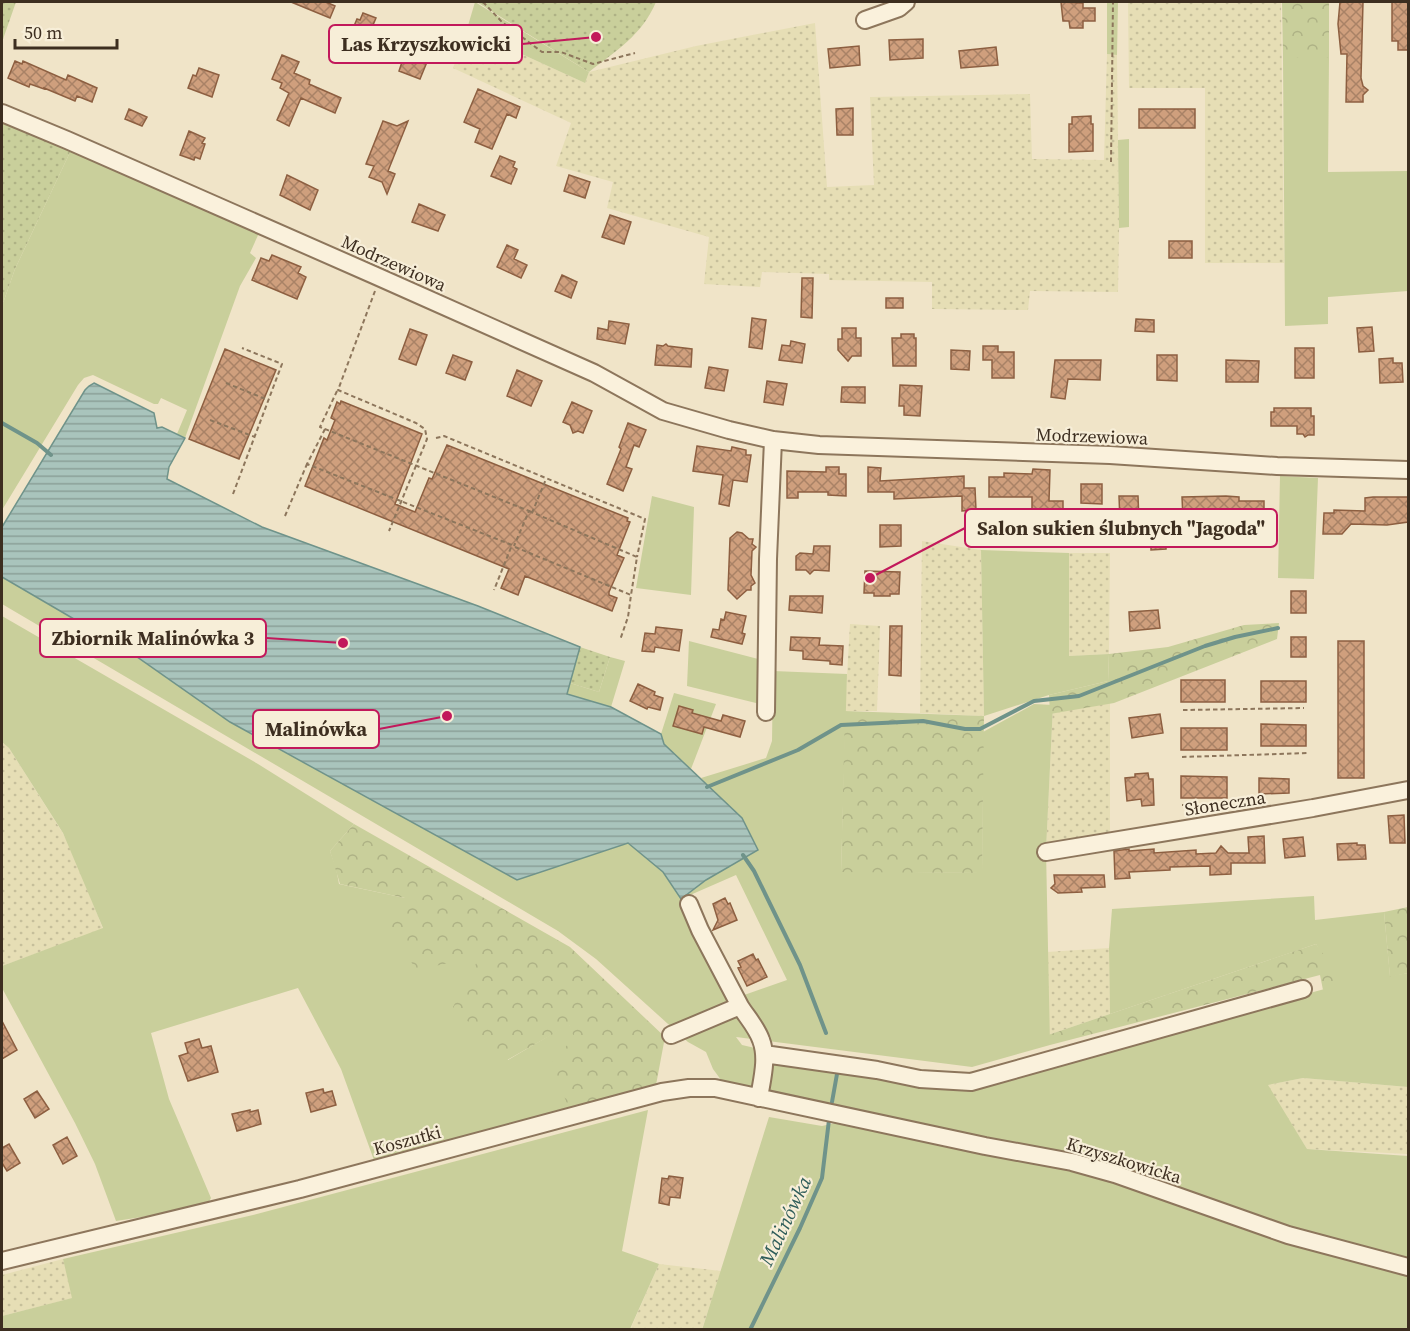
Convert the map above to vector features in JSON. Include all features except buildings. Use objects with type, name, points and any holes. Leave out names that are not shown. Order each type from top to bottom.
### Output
[{"type":"street","points":[[865,20],[900,8],[906,2]]},
{"type":"street","name":"Modrzewiowa","points":[[2,113],[594,373],[663,411],[729,430],[773,440],[846,446],[1110,455],[1277,466],[1408,470]]},
{"type":"street","points":[[766,712],[768,552],[773,440]]},
{"type":"street","name":"Słoneczna","points":[[1046,852],[1408,790]]},
{"type":"street","points":[[689,904],[700,930],[763,1046],[759,1098]]},
{"type":"street","points":[[763,1046],[920,1079],[971,1082],[1303,989]]},
{"type":"street","points":[[671,1035],[740,1006]]},
{"type":"street","name":"Koszutki","points":[[2,1261],[300,1189],[662,1092],[702,1087],[823,1112]]},
{"type":"street","name":"Krzyszkowicka","points":[[823,1112],[1072,1162],[1288,1235],[1408,1267]]},
{"type":"path","points":[[483,2],[502,22],[542,52],[561,52],[593,64],[635,53]]},
{"type":"path","points":[[1111,162],[1113,2]]},
{"type":"path","points":[[381,278],[338,390],[320,427],[637,557]]},
{"type":"path","points":[[233,494],[282,363],[242,348]]},
{"type":"path","points":[[226,384],[269,400]]},
{"type":"path","points":[[338,390],[426,429],[427,439],[389,531]]},
{"type":"path","points":[[210,420],[255,437]]},
{"type":"path","points":[[285,516],[306,464],[325,429]]},
{"type":"path","points":[[436,438],[444,436],[645,519],[628,617],[620,640]]},
{"type":"path","points":[[306,464],[402,500],[631,595]]},
{"type":"path","points":[[494,590],[547,478]]},
{"type":"path","points":[[1183,710],[1304,708]]},
{"type":"path","points":[[1182,757],[1309,753]]},
{"type":"path","points":[[1182,805],[1234,805]]},
{"type":"shaded area","points":[[1128,2],[1281,2],[1284,263],[1205,263],[1205,88],[1129,88]]},
{"type":"shaded area","points":[[815,23],[827,187],[874,185],[870,97],[1030,94],[1032,159],[1104,160],[1107,54],[1117,55],[1118,292],[1030,291],[1028,310],[932,309],[932,282],[829,280],[829,274],[762,272],[760,287],[704,284],[709,237],[607,208],[613,182],[556,166],[571,123],[453,68],[467,29],[585,83],[589,72],[696,46]]},
{"type":"shaded area","points":[[922,541],[981,550],[984,716],[920,713]]},
{"type":"shaded area","points":[[1069,553],[1110,553],[1109,654],[1069,656]]},
{"type":"shaded area","points":[[850,624],[880,626],[877,711],[845,711]]},
{"type":"shaded area","points":[[1110,695],[1110,837],[1046,850],[1053,705]]},
{"type":"shaded area","points":[[2,742],[9,748],[71,848],[103,929],[2,966]]},
{"type":"shaded area","points":[[1109,948],[1110,1014],[1048,1035],[1047,952]]},
{"type":"shaded area","points":[[1303,1078],[1408,1087],[1408,1154],[1307,1149],[1267,1085]]},
{"type":"shaded area","points":[[63,1259],[73,1298],[2,1316],[2,1275]]},
{"type":"shaded area","points":[[659,1264],[721,1271],[702,1329],[630,1330]]},
{"type":"green space","points":[[2,2],[16,2],[2,42]]},
{"type":"green space","points":[[475,2],[589,72],[585,83],[467,29]]},
{"type":"green space","points":[[477,2],[656,2],[636,33],[589,72]]},
{"type":"green space","points":[[1107,2],[1118,2],[1117,55],[1107,54]]},
{"type":"green space","points":[[1282,2],[1329,2],[1329,58],[1283,58]]},
{"type":"green space","points":[[1283,58],[1329,58],[1328,172],[1408,171],[1408,291],[1328,297],[1328,324],[1285,326]]},
{"type":"green space","points":[[2,117],[72,148],[15,269],[2,306]]},
{"type":"green space","points":[[1129,139],[1129,227],[1119,228],[1118,140]]},
{"type":"green space","points":[[72,148],[259,233],[250,253],[256,258],[240,286],[185,438],[177,434],[187,410],[161,398],[158,404],[154,404],[93,375],[84,378],[2,510],[2,306],[15,269]]},
{"type":"green space","points":[[1280,476],[1318,478],[1314,579],[1278,578]]},
{"type":"green space","points":[[652,496],[694,507],[691,595],[636,588]]},
{"type":"green space","points":[[981,550],[1069,553],[1069,656],[1109,654],[1108,681],[1049,695],[984,716]]},
{"type":"green space","points":[[2,577],[127,650],[230,722],[517,880],[628,843],[663,872],[681,898],[706,880],[716,794],[701,778],[766,758],[772,741],[773,671],[847,674],[841,871],[982,873],[983,732],[1034,704],[1053,705],[1046,850],[1050,1045],[972,1067],[736,1037],[742,1045],[755,1048],[758,1058],[758,1076],[751,1091],[724,1084],[713,1069],[706,1052],[688,1042],[596,959],[558,931],[2,604]],"holes":[[[736,875],[787,980],[730,1000],[681,899]]]},
{"type":"green space","points":[[2,616],[258,764],[354,824],[330,851],[339,884],[405,898],[480,956],[508,1060],[569,1024],[575,1037],[570,1111],[375,1163],[341,1069],[298,988],[151,1033],[169,1099],[211,1198],[206,1207],[116,1221],[95,1164],[75,1123],[2,988],[2,966],[103,928],[63,833],[9,748],[2,742]]},
{"type":"green space","points":[[1279,623],[1277,639],[1114,703],[1050,714],[1049,695],[1108,681],[1109,654],[1168,647],[1244,625]]},
{"type":"green space","points":[[689,641],[762,660],[760,704],[687,686]]},
{"type":"green space","points":[[580,647],[610,657],[599,692],[570,683]]},
{"type":"green space","points":[[610,657],[625,661],[611,707],[567,694],[570,683],[599,692]]},
{"type":"green space","points":[[674,693],[716,704],[691,769],[664,744],[661,734]]},
{"type":"green space","points":[[845,711],[984,716],[982,873],[841,872]]},
{"type":"green space","points":[[354,824],[570,947],[665,1037],[656,1085],[570,1111],[551,1064],[574,1037],[569,1025],[507,1060],[453,1007],[480,956],[417,970],[394,939],[386,922],[405,898],[340,884],[330,851]]},
{"type":"green space","points":[[1314,896],[1315,920],[1384,912],[1390,976],[1408,973],[1408,1087],[1303,1078],[1268,1085],[1307,1149],[1408,1156],[1408,1262],[1167,1189],[769,1095],[772,1057],[974,1085],[1339,985],[1316,944],[1110,1014],[1109,948],[1112,909]]},
{"type":"green space","points":[[1408,907],[1408,973],[1390,977],[1384,912]]},
{"type":"green space","points":[[1316,944],[1337,973],[1340,986],[1323,990],[1320,975],[1050,1045],[1048,1035]]},
{"type":"green space","points":[[648,1110],[622,1251],[659,1264],[630,1329],[2,1329],[2,1316],[72,1298],[63,1259],[253,1215]]},
{"type":"green space","points":[[769,1117],[822,1126],[840,1122],[1051,1161],[1320,1250],[1408,1276],[1408,1329],[702,1330]]},
{"type":"water","points":[[94,383],[154,413],[157,428],[162,427],[185,438],[169,467],[167,479],[262,527],[478,606],[580,647],[567,694],[611,707],[661,734],[664,744],[742,818],[758,850],[706,880],[681,899],[663,872],[628,843],[517,880],[230,722],[127,650],[2,577],[2,527],[85,390]]},
{"type":"waterway","name":"Malinówka","points":[[2,423],[37,443],[51,455]]},
{"type":"waterway","points":[[707,787],[798,750],[841,725],[923,721],[965,729],[980,729],[1034,701],[1079,696],[1205,646],[1278,628]]},
{"type":"waterway","name":"Malinówka","points":[[743,855],[754,871],[800,965],[826,1033]]},
{"type":"waterway","name":"Malinówka","points":[[832,1102],[837,1074]]},
{"type":"waterway","name":"Malinówka","points":[[750,1330],[822,1178],[829,1120]]},
{"type":"place","name":"Las Krzyszkowicki","points":[[596,37]]},
{"type":"place","name":"Salon sukien ślubnych \"Jagoda\"","points":[[870,578]]},
{"type":"place","name":"Zbiornik Malinówka 3","points":[[343,643]]},
{"type":"place","name":"Malinówka","points":[[447,716]]}]
